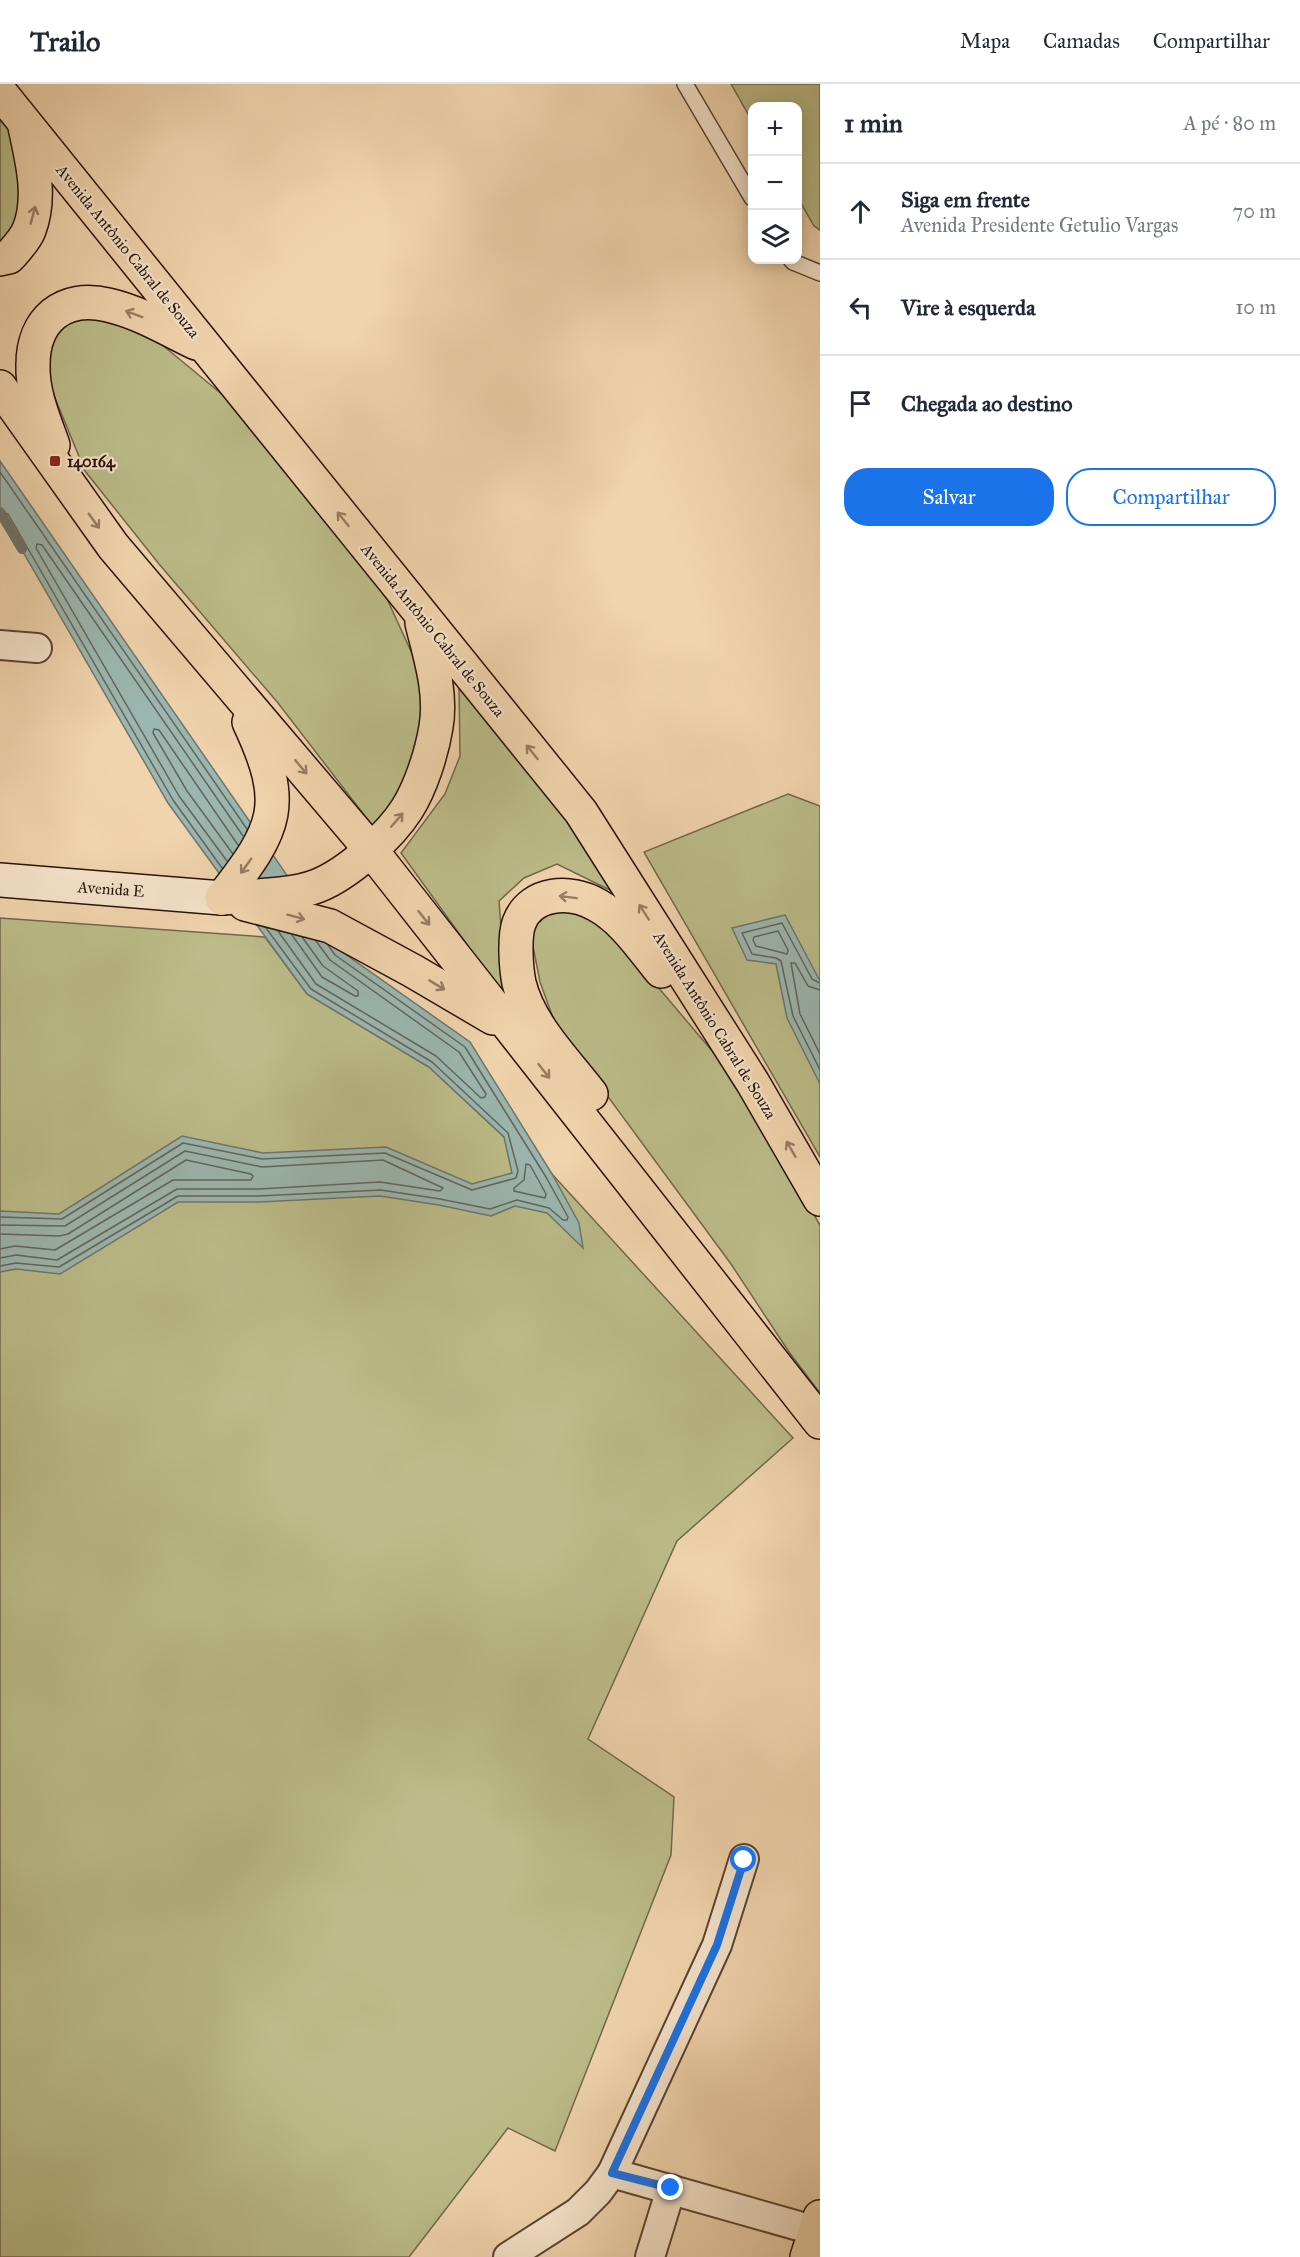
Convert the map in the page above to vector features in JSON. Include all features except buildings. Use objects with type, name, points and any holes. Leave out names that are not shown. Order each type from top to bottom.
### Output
[{"type":"highway","name":"Avenida Antônio Cabral de Souza","points":[[0,92],[581,812],[753,1083],[820,1199]]},
{"type":"highway","points":[[0,259],[9,257],[28,232],[36,203],[33,165],[24,122]]},
{"type":"highway","points":[[65,480],[38,403],[33,366],[37,336],[55,312],[79,302],[107,304],[140,315],[206,348]]},
{"type":"highway","points":[[0,387],[113,546],[371,850],[820,1422]]},
{"type":"highway","points":[[222,898],[276,894],[317,886],[347,869],[371,850],[407,809],[426,767],[436,725],[436,682],[420,615]]},
{"type":"highway","points":[[222,898],[249,863],[267,832],[272,810],[272,782],[265,755],[233,687]]},
{"type":"highway","points":[[753,1083],[623,926],[597,905],[575,897],[555,895],[534,901],[519,923],[516,948],[519,983],[532,1017],[636,1154],[729,1283],[770,1357]]},
{"type":"highway","points":[[222,898],[330,926],[511,1028]]},
{"type":"main road","name":"Avenida E","points":[[0,880],[222,898]]},
{"type":"street","points":[[0,645],[37,648]]},
{"type":"street","points":[[508,2257],[578,2212],[598,2192],[612,2173],[717,1945],[744,1860]]},
{"type":"street","points":[[612,2173],[671,2188],[816,2234]]},
{"type":"street","points":[[650,2257],[671,2188]]},
{"type":"lane","points":[[685,84],[748,190]]},
{"type":"lane","points":[[798,264],[820,273]]},
{"type":"green space","points":[[731,84],[820,84],[820,230],[814,226],[802,205],[802,102],[748,102],[748,114]]},
{"type":"green space","points":[[0,107],[24,148],[21,254],[0,254]]},
{"type":"green space","points":[[85,305],[121,311],[235,405],[335,528],[387,599],[420,671],[425,730],[408,776],[375,829],[278,703],[159,564],[85,471],[46,376],[50,335]]},
{"type":"green space","points":[[459,688],[593,852],[614,892],[557,864],[524,878],[499,901],[503,953],[520,1018],[401,853],[445,794],[460,756]]},
{"type":"green space","points":[[788,794],[820,806],[820,1157],[644,852]]},
{"type":"green space","points":[[584,907],[652,980],[729,1071],[820,1225],[820,1393],[789,1352],[731,1264],[556,1026],[540,982],[529,926],[542,910]]},
{"type":"green space","points":[[0,918],[265,937],[307,994],[429,1067],[504,1137],[552,1174],[793,1438],[677,1541],[588,1739],[674,1797],[671,1855],[555,2151],[508,2128],[409,2257],[0,2257]]},
{"type":"water","points":[[0,461],[338,949],[470,1042],[552,1174],[579,1223],[583,1248],[547,1213],[515,1206],[491,1216],[380,1196],[259,1202],[178,1202],[60,1274],[16,1269],[0,1272],[0,1211],[59,1214],[182,1136],[263,1153],[386,1147],[472,1184],[512,1173],[504,1137],[429,1067],[307,994],[168,803],[0,512]]},
{"type":"water","points":[[785,915],[820,981],[820,1084],[787,1018],[776,964],[747,960],[732,928]]},
{"type":"waterway","points":[[0,512],[22,549]]},
{"type":"place","name":"140164","points":[[55,461]]},
{"type":"route","points":[[671,2188],[612,2173],[717,1945],[744,1860]]}]
